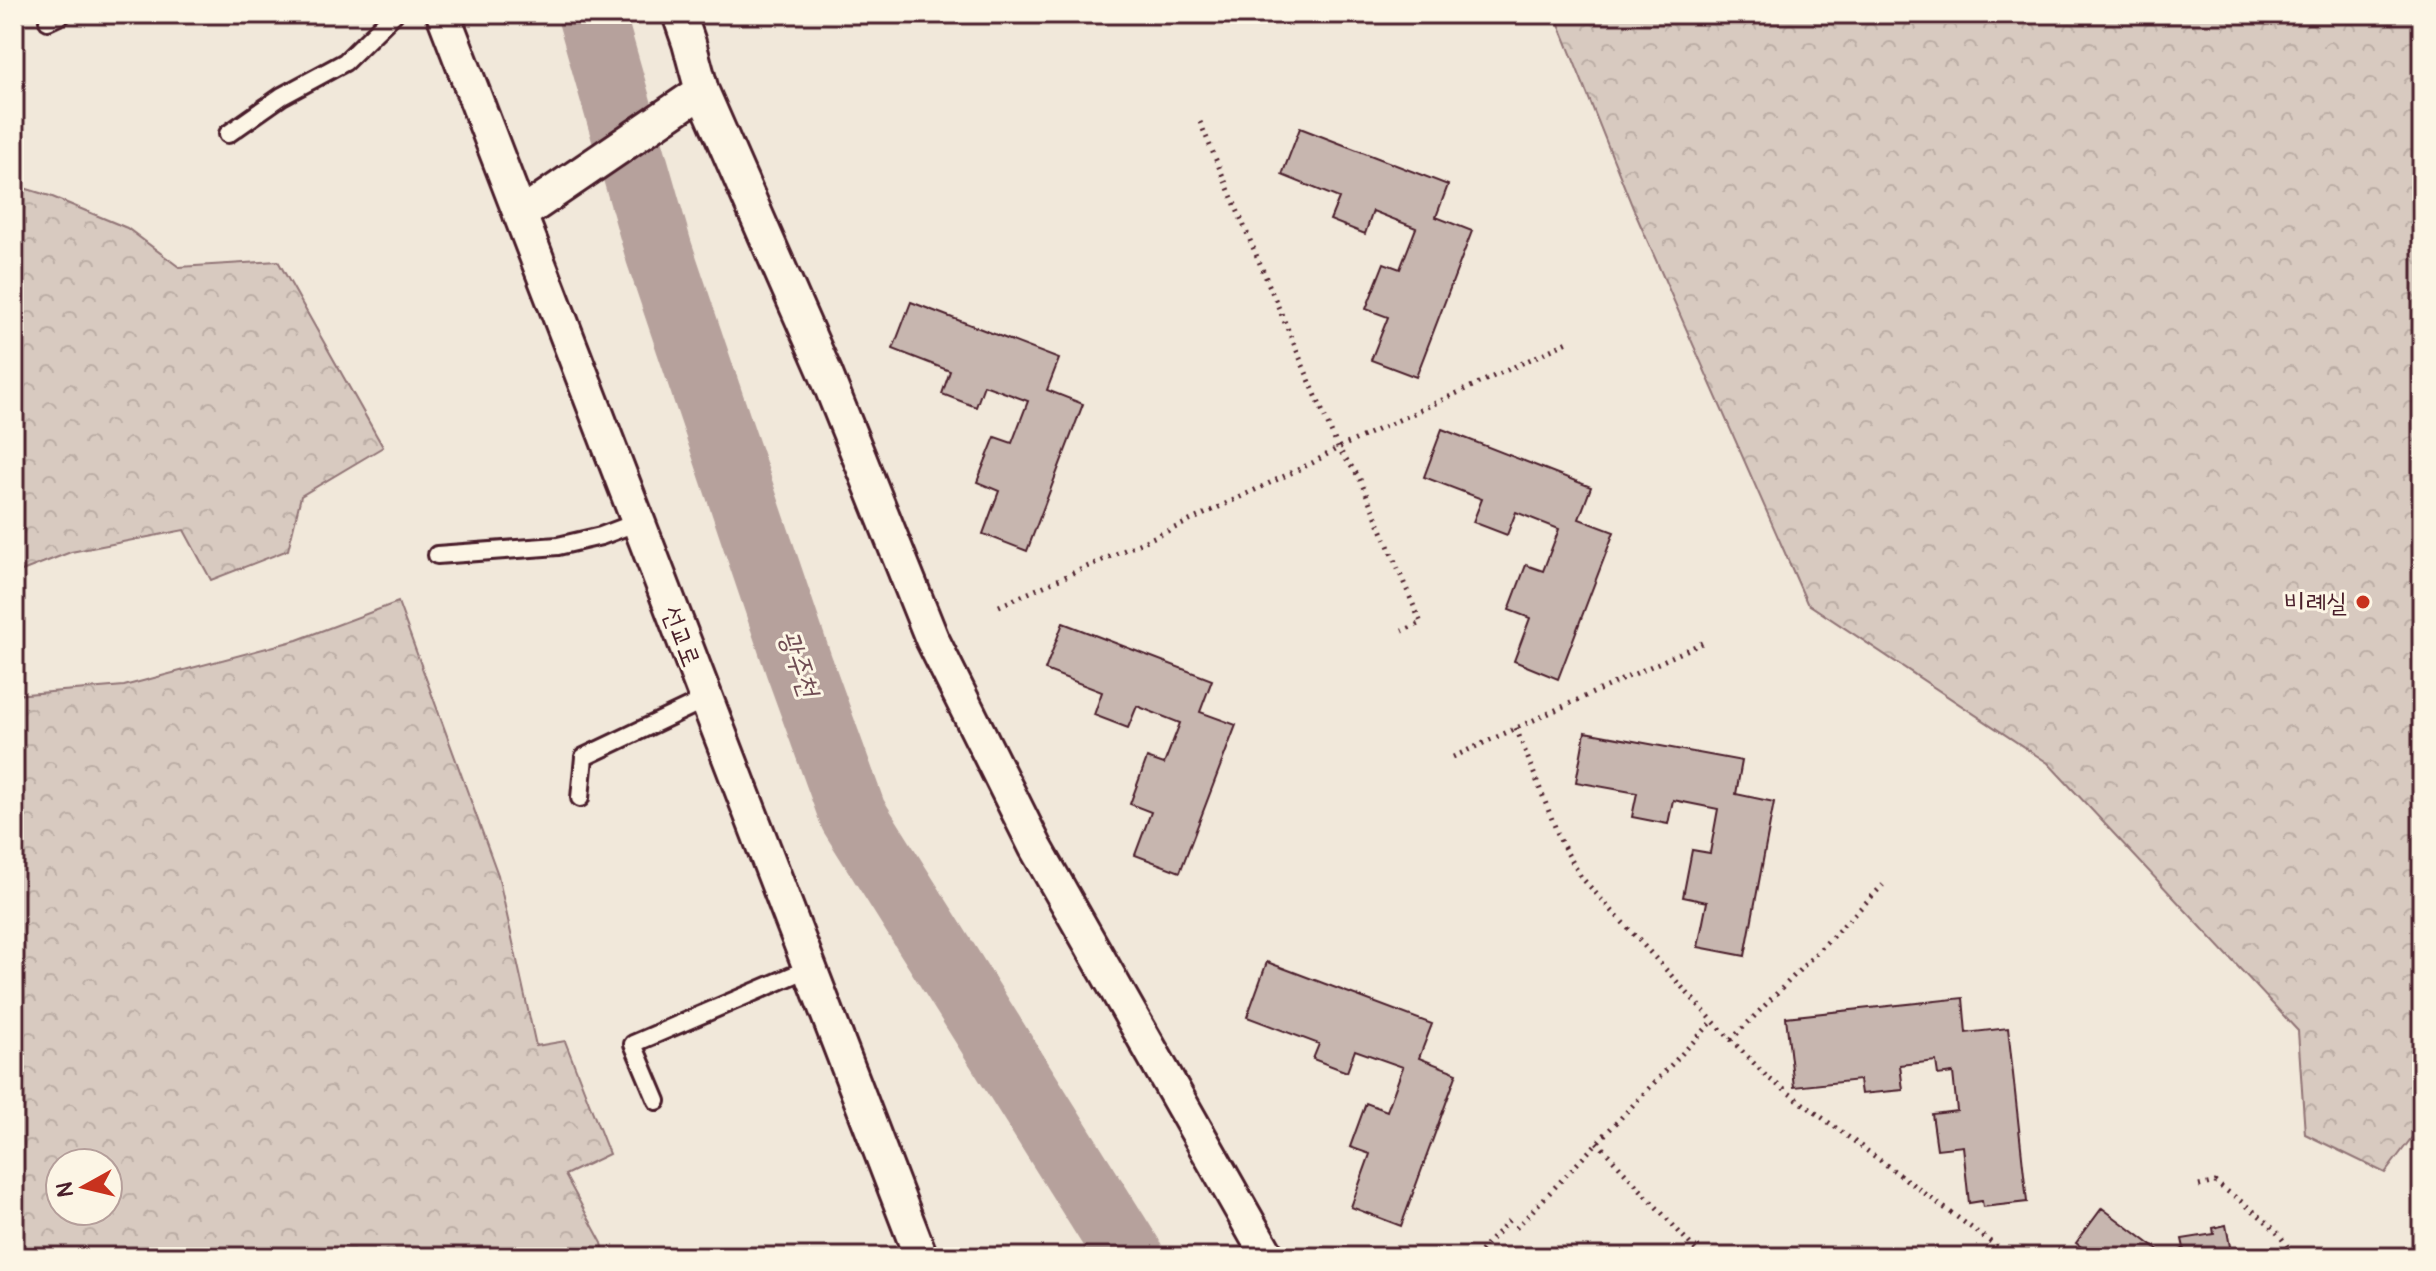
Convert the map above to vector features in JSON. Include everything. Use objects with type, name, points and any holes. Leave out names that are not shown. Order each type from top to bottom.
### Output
[{"type":"street","name":"선교로","points":[[443,14],[921,1257]]},
{"type":"street","points":[[679,14],[702,91],[819,357],[932,639],[1036,848],[1268,1257]]},
{"type":"street","points":[[520,215],[702,91]]},
{"type":"lane","points":[[228,134],[282,96],[345,62],[394,14]]},
{"type":"lane","points":[[437,555],[558,546],[601,536],[638,522]]},
{"type":"lane","points":[[580,798],[584,757],[706,699]]},
{"type":"lane","points":[[657,1101],[633,1044],[810,968]]},
{"type":"path","points":[[1200,122],[1338,448],[1359,477],[1421,623],[1402,631]]},
{"type":"path","points":[[999,606],[1181,525],[1338,448],[1568,342]]},
{"type":"path","points":[[1453,757],[1702,643]]},
{"type":"path","points":[[1516,728],[1561,842],[1581,877],[1713,1021],[1767,1077],[2011,1257]]},
{"type":"path","points":[[1731,1040],[1883,885]]},
{"type":"path","points":[[1516,1228],[1713,1021]]},
{"type":"path","points":[[1597,1142],[1702,1257]]},
{"type":"path","points":[[2199,1186],[2215,1182],[2270,1226],[2285,1242],[2293,1257]]},
{"type":"path","points":[[1475,1257],[1513,1216]]},
{"type":"green space","points":[[1555,14],[2422,14],[2422,1124],[2385,1173],[2305,1134],[2298,1031],[2048,763],[1807,603],[1633,208]]},
{"type":"green space","points":[[14,185],[50,196],[127,228],[179,267],[278,261],[383,447],[301,496],[288,550],[211,580],[184,530],[71,552],[14,574]]},
{"type":"green space","points":[[398,602],[498,875],[536,1046],[565,1041],[609,1154],[565,1175],[602,1243],[605,1257],[14,1257],[14,695],[124,686],[297,640]]},
{"type":"building","points":[[1300,128],[1448,185],[1436,217],[1472,231],[1416,377],[1371,360],[1388,317],[1366,309],[1384,263],[1400,269],[1416,228],[1373,211],[1365,234],[1330,220],[1339,198],[1282,175]]},
{"type":"building","points":[[911,302],[1059,359],[1047,390],[1083,404],[1027,551],[983,534],[999,491],[977,482],[995,437],[1012,443],[1028,401],[984,385],[976,407],[942,394],[950,371],[893,349]]},
{"type":"building","points":[[1442,429],[1591,487],[1579,519],[1614,532],[1558,679],[1514,661],[1530,618],[1509,610],[1526,565],[1543,571],[1559,529],[1516,512],[1507,535],[1473,522],[1482,499],[1424,477]]},
{"type":"building","points":[[1063,623],[1212,680],[1200,712],[1236,725],[1180,872],[1135,855],[1151,812],[1130,804],[1147,758],[1164,764],[1180,723],[1137,706],[1128,728],[1094,715],[1102,692],[1045,670]]},
{"type":"building","points":[[1585,732],[1742,761],[1736,794],[1774,802],[1745,956],[1698,947],[1707,902],[1683,897],[1692,850],[1710,853],[1718,809],[1673,800],[1668,824],[1632,817],[1637,793],[1576,782]]},
{"type":"building","points":[[1267,962],[1432,1024],[1419,1058],[1457,1073],[1401,1226],[1351,1207],[1370,1154],[1350,1147],[1366,1103],[1387,1111],[1403,1067],[1355,1050],[1347,1072],[1313,1059],[1319,1044],[1247,1017]]},
{"type":"building","points":[[1963,998],[1966,1033],[2008,1028],[2027,1202],[1983,1207],[1982,1201],[1969,1203],[1963,1146],[1937,1149],[1932,1114],[1957,1111],[1953,1073],[1938,1075],[1936,1061],[1900,1065],[1903,1090],[1861,1094],[1859,1080],[1794,1087],[1786,1017]]},
{"type":"building","points":[[2102,1208],[2167,1257],[2095,1257],[2076,1243]]},
{"type":"building","points":[[2226,1225],[2232,1257],[2168,1257],[2184,1248],[2182,1239],[2214,1234],[2213,1228]]},
{"type":"waterway","name":"광주천","points":[[591,14],[659,252],[799,666],[853,815],[1130,1257]]},
{"type":"place","name":"비례실","points":[[2363,602]]}]
